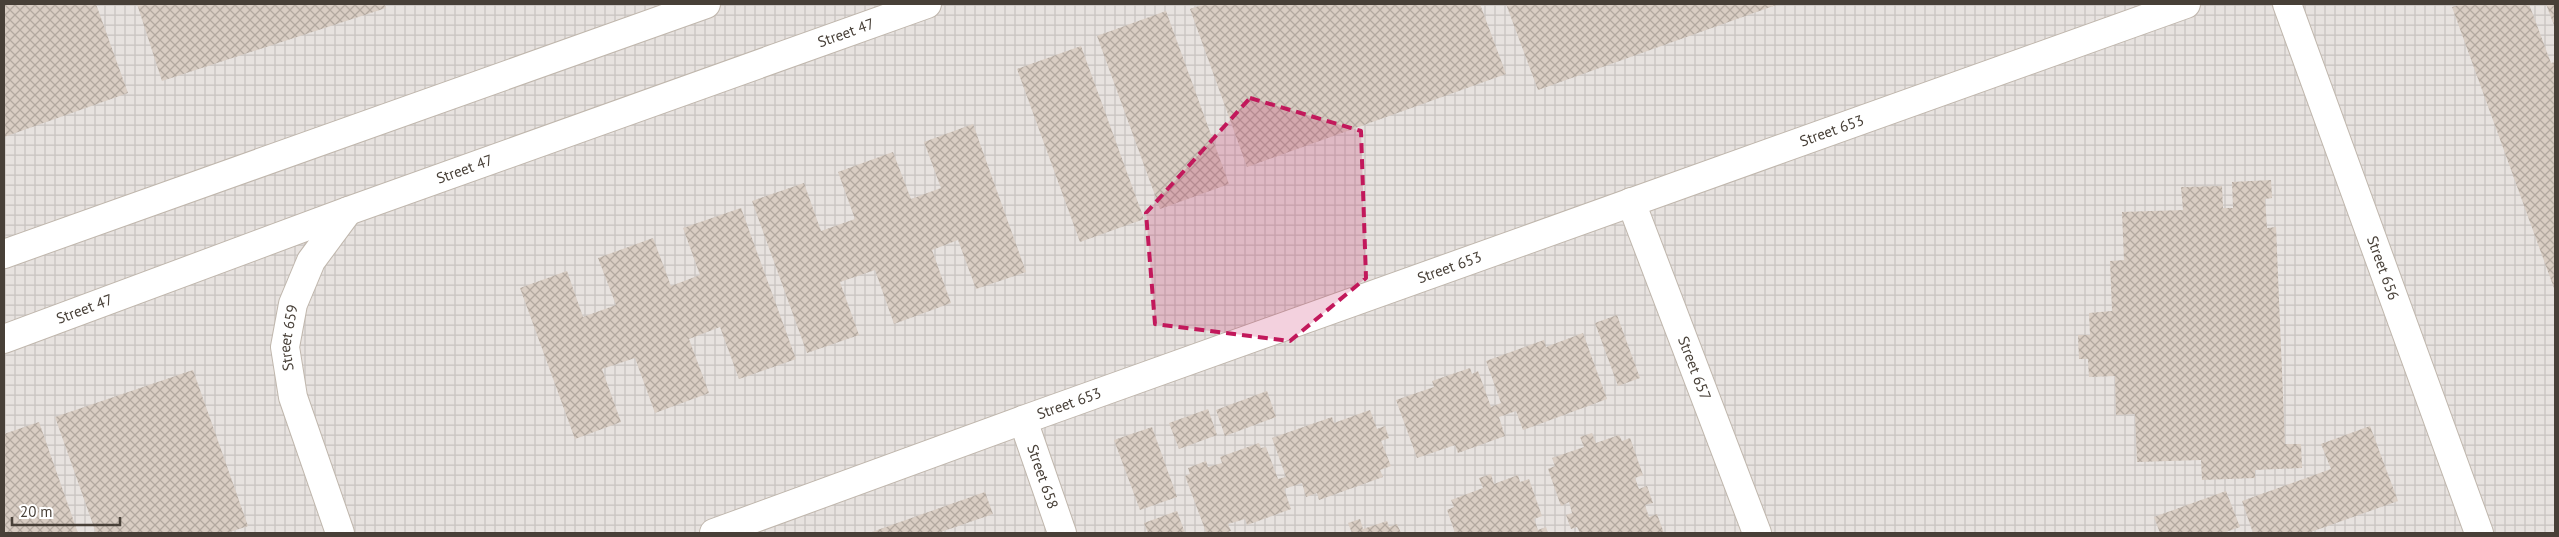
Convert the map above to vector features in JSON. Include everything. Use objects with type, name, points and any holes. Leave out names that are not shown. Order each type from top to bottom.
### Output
[{"type":"street","points":[[4,254],[706,4]]},
{"type":"street","name":"Street 47","points":[[4,339],[348,211],[927,4]]},
{"type":"street","name":"Street 653","points":[[714,533],[1023,420],[2186,4]]},
{"type":"street","name":"Street 656","points":[[2287,4],[2479,533]]},
{"type":"street","name":"Street 657","points":[[1631,202],[1756,533]]},
{"type":"street","name":"Street 659","points":[[340,533],[293,397],[285,347],[292,304],[311,261],[348,211]]},
{"type":"street","name":"Street 658","points":[[1023,420],[1062,533]]},
{"type":"highlighted area","points":[[1250,98],[1361,131],[1366,278],[1290,341],[1155,324],[1146,213]]},
{"type":"shaded area","points":[[4,4],[2555,4],[2555,533],[4,533]]},
{"type":"building","points":[[4,4],[96,4],[128,93],[4,137]]},
{"type":"building","points":[[137,4],[384,4],[386,8],[162,81]]},
{"type":"building","points":[[1204,4],[1480,4],[1506,74],[1247,167],[1190,9]]},
{"type":"building","points":[[1506,4],[1779,4],[1538,90]]},
{"type":"building","points":[[2462,4],[2529,4],[2551,63],[2555,62],[2555,291],[2452,7]]},
{"type":"building","points":[[2546,4],[2555,4],[2555,28]]},
{"type":"building","points":[[1166,11],[1229,184],[1160,209],[1097,36]]},
{"type":"building","points":[[1081,46],[1144,219],[1080,242],[1017,69]]},
{"type":"building","points":[[973,124],[1026,272],[976,289],[958,240],[932,250],[951,303],[894,324],[875,270],[840,282],[859,335],[807,353],[752,201],[804,183],[821,231],[855,219],[838,172],[893,152],[911,199],[941,188],[924,142]]},
{"type":"building","points":[[2271,180],[2272,198],[2265,199],[2267,228],[2276,227],[2285,444],[2301,444],[2302,468],[2255,470],[2255,478],[2202,480],[2201,460],[2137,462],[2135,414],[2116,415],[2115,376],[2089,377],[2088,359],[2079,359],[2078,335],[2090,335],[2089,313],[2112,311],[2110,261],[2124,260],[2122,212],[2183,210],[2181,187],[2222,186],[2223,208],[2233,208],[2232,182]]},
{"type":"building","points":[[741,208],[796,359],[739,379],[720,327],[689,339],[709,393],[655,413],[635,358],[602,369],[621,422],[575,439],[520,288],[567,271],[583,317],[616,305],[598,258],[653,238],[671,286],[700,275],[683,228]]},
{"type":"building","points":[[1617,315],[1640,378],[1618,386],[1595,323]]},
{"type":"building","points":[[1583,333],[1607,399],[1523,430],[1516,411],[1499,417],[1505,436],[1458,453],[1455,445],[1417,458],[1396,400],[1434,387],[1432,381],[1470,368],[1472,374],[1478,371],[1491,407],[1501,403],[1486,361],[1544,340],[1546,347]]},
{"type":"building","points":[[193,370],[248,526],[227,533],[96,533],[55,417]]},
{"type":"building","points":[[1267,391],[1276,417],[1225,436],[1216,410]]},
{"type":"building","points":[[1208,409],[1217,435],[1179,449],[1169,423]]},
{"type":"building","points":[[1370,410],[1377,429],[1385,426],[1389,438],[1381,441],[1391,466],[1380,470],[1383,477],[1319,500],[1317,493],[1306,497],[1302,483],[1284,489],[1291,509],[1247,525],[1245,519],[1228,524],[1231,531],[1224,533],[1206,532],[1185,476],[1190,474],[1188,468],[1206,461],[1208,467],[1222,463],[1220,457],[1259,443],[1261,448],[1266,447],[1278,479],[1286,477],[1272,438],[1332,417],[1334,423]]},
{"type":"building","points":[[39,422],[78,533],[4,533],[4,434]]},
{"type":"building","points":[[2370,426],[2398,501],[2308,533],[2253,533],[2242,501],[2331,469],[2321,444]]},
{"type":"building","points":[[1152,427],[1177,497],[1140,510],[1114,440]]},
{"type":"building","points":[[1592,433],[1596,443],[1619,435],[1622,441],[1630,438],[1643,475],[1635,478],[1639,489],[1647,486],[1653,503],[1645,505],[1649,517],[1657,514],[1664,533],[1580,533],[1577,527],[1571,529],[1566,515],[1572,513],[1569,502],[1561,506],[1548,469],[1555,466],[1552,458],[1584,447],[1580,437]]},
{"type":"building","points":[[1491,474],[1494,484],[1518,475],[1520,482],[1529,479],[1542,516],[1534,519],[1538,530],[1546,527],[1548,533],[1455,533],[1447,510],[1454,507],[1451,500],[1483,488],[1479,478]]},
{"type":"building","points":[[2226,491],[2240,527],[2223,533],[2160,533],[2154,517]]},
{"type":"building","points":[[985,492],[993,514],[938,533],[869,533]]},
{"type":"building","points":[[1177,511],[1185,533],[1148,533],[1144,523]]},
{"type":"building","points":[[1360,519],[1363,529],[1387,521],[1389,527],[1397,524],[1401,533],[1352,533],[1348,523]]}]
